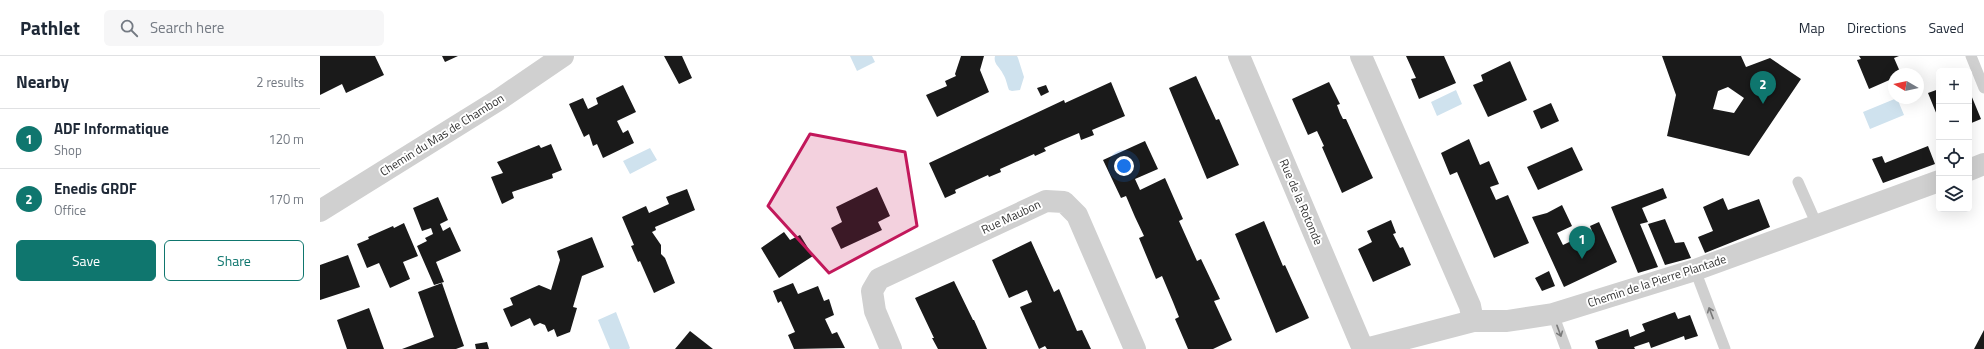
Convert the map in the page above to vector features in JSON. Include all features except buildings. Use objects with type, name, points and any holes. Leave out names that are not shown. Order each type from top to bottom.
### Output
[{"type":"street","name":"Chemin du Mas de Chambon","points":[[320,211],[500,99],[563,56]]},
{"type":"street","name":"Rue de la Rotonde","points":[[1239,56],[1364,349]]},
{"type":"street","points":[[1361,56],[1470,306],[1473,322]]},
{"type":"street","points":[[1972,169],[1984,164]]},
{"type":"street","name":"Chemin de la Pierre Plantade","points":[[1364,349],[1473,322],[1507,322],[1553,314],[1695,270],[1936,182]]},
{"type":"street","name":"Rue Maubon","points":[[891,349],[875,311],[872,291],[879,279],[1046,201],[1064,202],[1077,215],[1135,349]]},
{"type":"lane","points":[[1971,56],[1984,88]]},
{"type":"lane","points":[[1798,182],[1817,225]]},
{"type":"lane","points":[[1695,270],[1725,349]]},
{"type":"lane","points":[[1553,314],[1566,349]]},
{"type":"highlighted area","points":[[810,134],[905,152],[917,226],[829,273],[768,206]]},
{"type":"water","points":[[850,56],[872,56],[875,62],[857,71]]},
{"type":"water","points":[[995,56],[1017,56],[1024,77],[1020,90],[1009,90],[1004,76],[996,63]]},
{"type":"water","points":[[1456,90],[1462,104],[1437,116],[1431,102]]},
{"type":"water","points":[[1888,102],[1888,104],[1899,104],[1904,115],[1870,129],[1863,112]]},
{"type":"water","points":[[650,148],[657,160],[630,174],[623,161]]},
{"type":"water","points":[[616,312],[630,348],[629,349],[610,349],[598,320]]},
{"type":"place","name":"Enedis GRDF","points":[[1763,104]]},
{"type":"place","name":"ADF Informatique","points":[[1582,259]]}]
